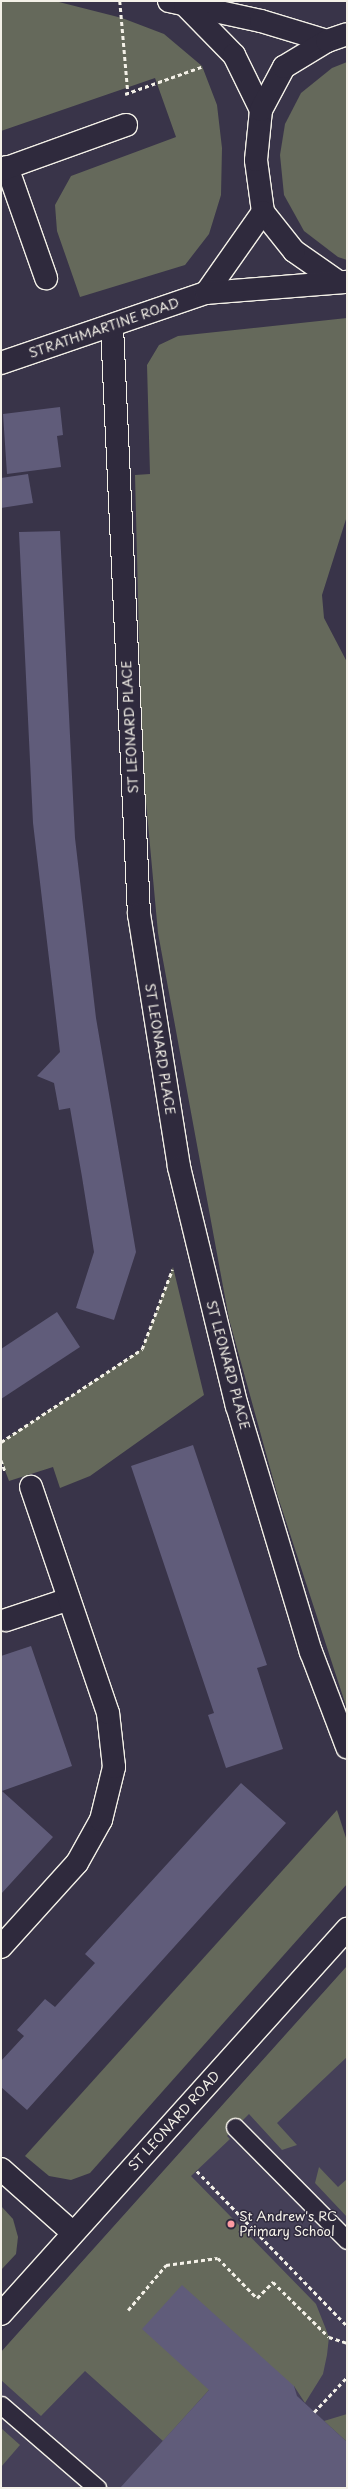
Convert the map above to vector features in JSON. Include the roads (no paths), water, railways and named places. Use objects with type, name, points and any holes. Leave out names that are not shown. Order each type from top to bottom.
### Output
[{"type":"street","points":[[177,3],[337,37]]},
{"type":"street","points":[[177,3],[234,55],[261,110]]},
{"type":"street","points":[[206,293],[263,212],[256,160],[261,110],[284,67],[337,37]]},
{"type":"street","points":[[46,278],[4,168],[126,125]]},
{"type":"street","name":"STRATHMARTINE ROAD","points":[[263,212],[294,251],[342,281]]},
{"type":"street","name":"STRATHMARTINE ROAD","points":[[1,363],[112,327],[206,293],[342,281]]},
{"type":"street","name":"ST LEONARD PLACE","points":[[112,327],[139,914],[179,1167],[237,1406],[311,1652],[347,1747]]},
{"type":"street","points":[[1,1947],[77,1863],[101,1820],[114,1767],[108,1713],[31,1487]]},
{"type":"street","points":[[6,1620],[69,1599]]},
{"type":"street","name":"ST LEONARD ROAD","points":[[1,2314],[347,1929]]},
{"type":"street","points":[[1,2168],[73,2233]]},
{"type":"lane","points":[[236,2127],[347,2240]]},
{"type":"lane","points":[[1,2405],[97,2488]]},
{"type":"place","name":"St Andrew's RC Primary School","points":[[231,2224]]}]
